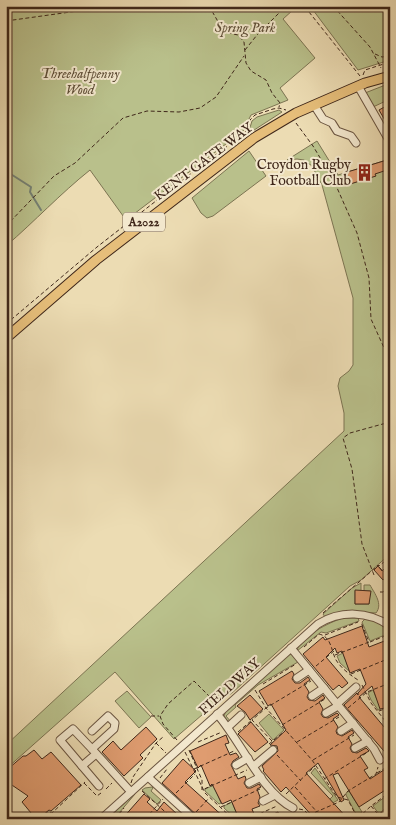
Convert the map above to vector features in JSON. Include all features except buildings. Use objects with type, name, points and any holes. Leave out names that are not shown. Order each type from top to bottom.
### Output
[{"type":"main road","name":"KENT GATE WAY","points":[[6,338],[96,260],[254,138],[314,105],[362,85],[390,76]]},
{"type":"street","points":[[362,85],[390,142]]},
{"type":"street","points":[[314,105],[323,119],[332,124],[336,131],[351,136],[356,143]]},
{"type":"street","name":"FIELDWAY","points":[[101,819],[131,788],[148,777],[220,712],[293,651],[318,624],[340,615],[365,615],[390,626]]},
{"type":"street","points":[[293,651],[368,741],[380,760]]},
{"type":"street","points":[[297,678],[309,670]]},
{"type":"street","points":[[312,696],[324,688]]},
{"type":"street","points":[[326,713],[341,709],[356,688]]},
{"type":"street","points":[[220,712],[228,728],[261,777],[275,795],[283,799],[292,808]]},
{"type":"street","points":[[82,766],[114,729],[115,723],[108,716],[92,731]]},
{"type":"street","points":[[228,728],[244,716]]},
{"type":"street","points":[[341,731],[353,723]]},
{"type":"street","points":[[100,786],[60,740],[74,728],[94,752],[131,788]]},
{"type":"street","points":[[355,748],[368,741]]},
{"type":"street","points":[[254,766],[273,750]]},
{"type":"street","points":[[236,765],[248,758]]},
{"type":"street","points":[[148,777],[193,818]]},
{"type":"street","points":[[249,783],[261,777]]},
{"type":"street","points":[[263,801],[275,795]]},
{"type":"path","points":[[6,21],[98,6]]},
{"type":"path","points":[[6,226],[54,176],[75,163],[123,118],[148,111],[178,112],[200,108],[216,97],[244,56],[245,50],[244,42],[238,35],[230,33],[220,25],[209,6]]},
{"type":"path","points":[[245,50],[286,6]]},
{"type":"path","points":[[333,6],[370,47],[381,68]]},
{"type":"path","points":[[309,12],[362,85]]},
{"type":"path","points":[[374,54],[382,57],[390,56]]},
{"type":"path","points":[[244,56],[251,71],[266,80],[272,93],[280,103],[279,108]]},
{"type":"path","points":[[291,116],[313,146],[334,181],[357,233],[369,278],[371,319],[390,361]]},
{"type":"path","points":[[374,575],[362,544],[352,469],[343,438],[350,433],[390,422]]},
{"type":"path","points":[[319,617],[378,565],[390,557]]},
{"type":"path","points":[[379,566],[390,578]]},
{"type":"path","points":[[380,592],[384,592],[390,587]]},
{"type":"path","points":[[293,651],[320,634],[324,635],[361,621],[369,642]]},
{"type":"path","points":[[335,655],[390,634]]},
{"type":"path","points":[[324,635],[335,651],[339,664],[359,681],[367,692],[371,703],[390,727]]},
{"type":"path","points":[[309,670],[335,651]]},
{"type":"path","points":[[350,675],[390,658]]},
{"type":"path","points":[[261,685],[301,660]]},
{"type":"path","points":[[234,736],[266,708],[316,678]]},
{"type":"path","points":[[194,681],[220,712]]},
{"type":"path","points":[[297,743],[341,709],[367,692],[390,683]]},
{"type":"path","points":[[257,688],[254,690],[266,708],[316,765],[337,797],[348,800],[358,819],[370,806],[390,792]]},
{"type":"path","points":[[281,725],[330,696]]},
{"type":"path","points":[[378,711],[390,707]]},
{"type":"path","points":[[151,716],[160,716]]},
{"type":"path","points":[[244,716],[272,741]]},
{"type":"path","points":[[198,742],[228,728]]},
{"type":"path","points":[[285,730],[268,745],[301,781]]},
{"type":"path","points":[[312,760],[360,731]]},
{"type":"path","points":[[131,788],[133,777],[156,743],[163,737]]},
{"type":"path","points":[[156,743],[164,750]]},
{"type":"path","points":[[184,751],[188,747],[203,782],[202,790],[254,766]]},
{"type":"path","points":[[193,769],[241,747]]},
{"type":"path","points":[[324,779],[374,749]]},
{"type":"path","points":[[376,774],[380,760]]},
{"type":"path","points":[[248,819],[283,799],[316,765]]},
{"type":"path","points":[[301,819],[339,802],[348,791],[390,765]]},
{"type":"path","points":[[140,766],[143,769]]},
{"type":"path","points":[[145,819],[158,805],[170,797],[195,774]]},
{"type":"path","points":[[40,819],[48,812],[52,812],[91,776]]},
{"type":"path","points":[[220,807],[267,785]]},
{"type":"path","points":[[295,787],[317,812]]},
{"type":"path","points":[[141,790],[173,819]]},
{"type":"path","points":[[193,818],[209,798]]},
{"type":"path","points":[[378,815],[390,805]]},
{"type":"path","points":[[370,806],[382,819]]},
{"type":"path","points":[[292,808],[304,810],[309,815]]},
{"type":"path","points":[[6,812],[11,819]]},
{"type":"green space","name":"Threehalfpenny Wood","points":[[6,6],[294,6],[293,10],[283,19],[315,58],[280,88],[288,100],[251,115],[243,131],[126,220],[90,170],[6,246]]},
{"type":"green space","name":"Spring Park","points":[[310,6],[390,6],[390,60],[358,70]]},
{"type":"green space","points":[[388,84],[390,87],[390,99],[373,107],[365,93]]},
{"type":"green space","points":[[279,110],[282,112],[248,134],[252,121],[257,117]]},
{"type":"green space","points":[[317,141],[338,175],[390,159],[390,554],[361,580],[350,586],[232,693],[217,702],[174,739],[115,672],[6,769],[6,745],[344,431],[344,413],[338,386],[340,378],[353,365],[353,298],[322,185],[312,166],[304,160],[287,160]]},
{"type":"green space","points":[[249,151],[266,176],[213,216],[207,218],[201,213],[192,198]]},
{"type":"green space","points":[[361,583],[361,591],[355,591],[355,604],[369,604],[370,591],[364,591],[364,585],[370,585],[376,595],[379,606],[376,613],[344,612],[325,617],[323,614],[352,588]]},
{"type":"green space","points":[[343,618],[358,618],[359,621],[326,633],[321,632],[297,651],[303,640],[309,635]]},
{"type":"green space","points":[[365,619],[374,621],[390,630],[390,633],[370,641],[362,622]]},
{"type":"green space","points":[[343,653],[350,672],[340,663],[337,656]]},
{"type":"green space","points":[[289,654],[293,655],[298,662],[258,685],[235,705],[236,707],[226,716],[231,722],[229,724],[224,716],[226,711]]},
{"type":"green space","points":[[373,690],[381,709],[378,710],[368,693]]},
{"type":"green space","points":[[127,691],[151,717],[139,728],[115,701]]},
{"type":"green space","points":[[269,714],[284,730],[273,740],[259,723]]},
{"type":"green space","points":[[315,768],[338,800],[318,811],[333,796],[311,773]]},
{"type":"green space","points":[[214,785],[221,803],[219,804],[205,791],[205,789]]},
{"type":"green space","points":[[152,787],[151,791],[161,800],[157,804],[142,790]]},
{"type":"green space","points":[[349,791],[362,812],[358,815],[346,795]]},
{"type":"green space","points":[[390,793],[390,804],[379,814],[373,806]]},
{"type":"green space","points":[[135,794],[114,819],[106,819]]},
{"type":"green space","points":[[232,802],[239,819],[236,819],[224,808],[224,806]]},
{"type":"waterway","points":[[6,171],[31,187],[30,192],[41,210]]},
{"type":"place","name":"Croydon Rugby Football Club","points":[[365,172]]}]
